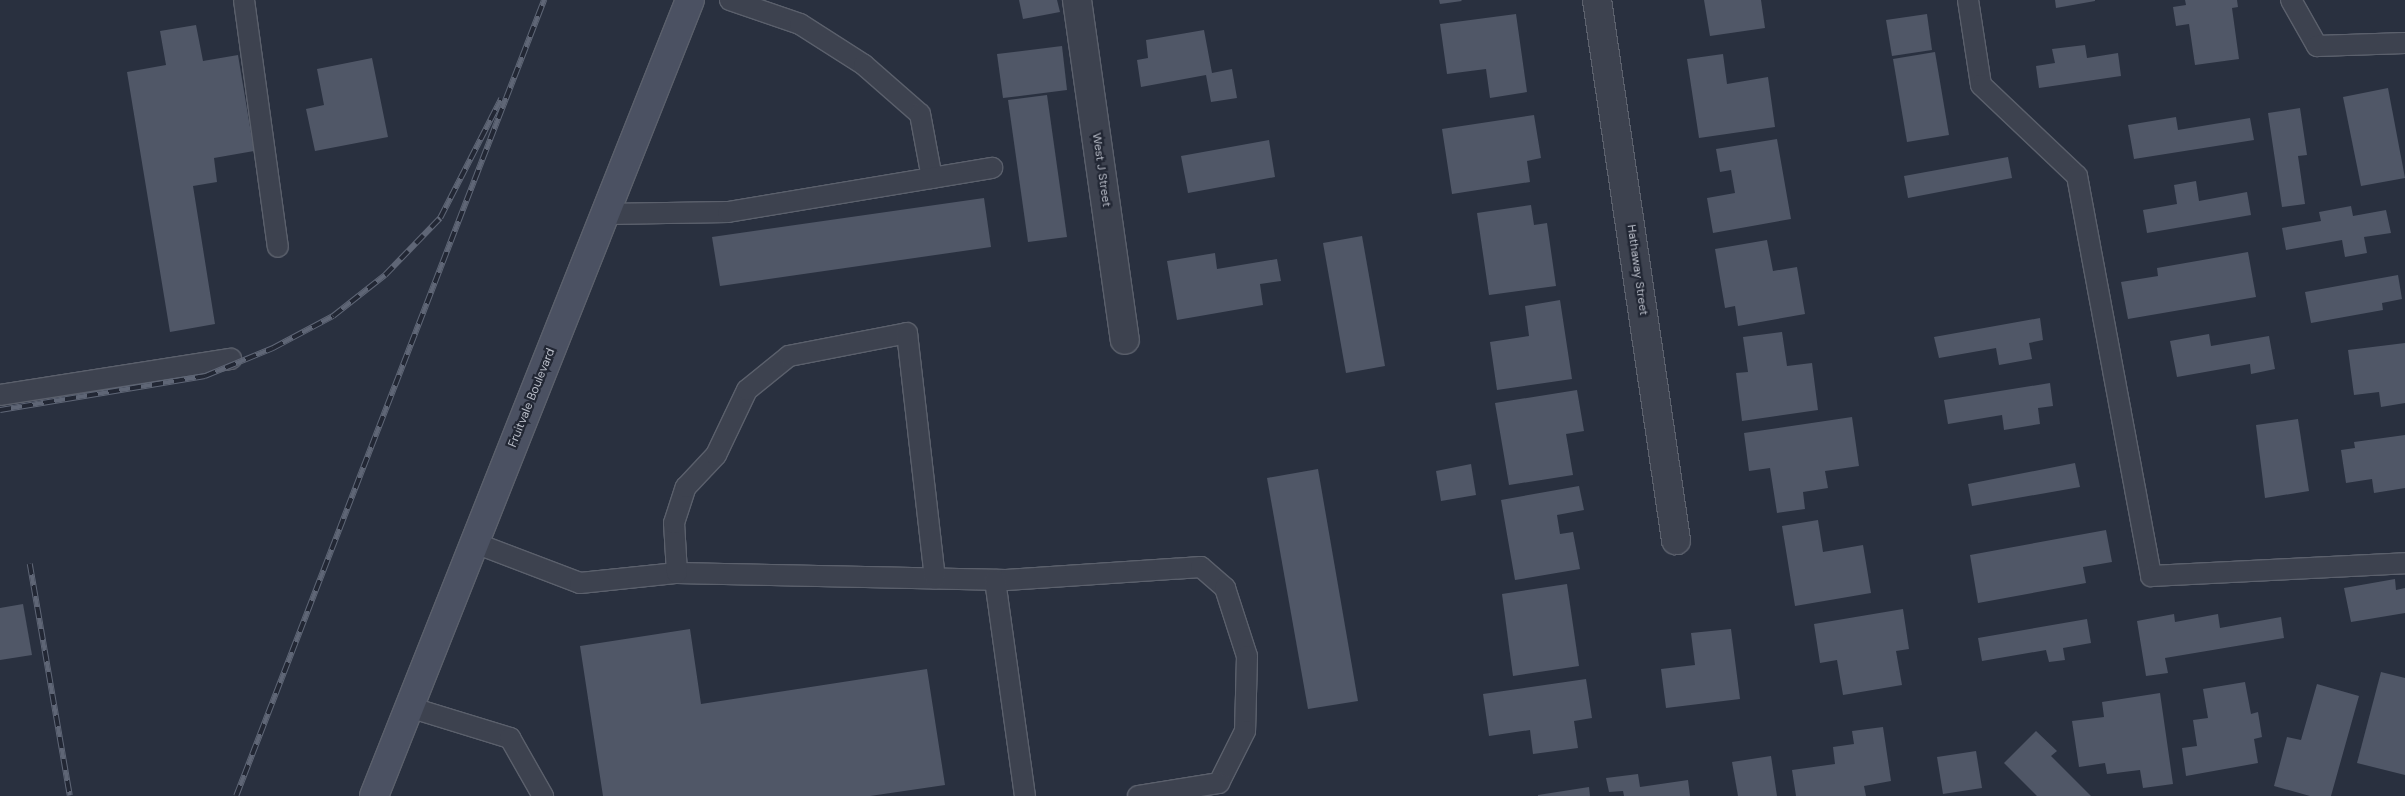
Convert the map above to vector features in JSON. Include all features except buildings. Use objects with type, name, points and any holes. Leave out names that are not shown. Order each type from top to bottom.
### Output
[{"type":"main road","name":"Fruitvale Boulevard","points":[[374,796],[690,0]]},
{"type":"street","name":"West J Street","points":[[1077,0],[1125,340]]},
{"type":"street","name":"Hathaway Street","points":[[1597,0],[1676,540]]},
{"type":"lane","points":[[244,0],[278,247]]},
{"type":"lane","points":[[730,0],[800,24],[864,65],[920,114],[932,178]]},
{"type":"lane","points":[[1968,0],[1981,85],[2077,176],[2151,576],[2405,563]]},
{"type":"lane","points":[[2290,0],[2317,46],[2405,43]]},
{"type":"lane","points":[[605,214],[728,212],[992,168]]},
{"type":"lane","points":[[677,573],[674,523],[686,487],[716,455],[746,390],[789,356],[907,333],[935,578]]},
{"type":"lane","points":[[0,395],[231,359]]},
{"type":"lane","points":[[475,543],[580,583],[677,573],[995,580],[1201,568],[1225,588],[1247,656],[1245,731],[1219,783],[1138,796]]},
{"type":"lane","points":[[995,580],[1025,796]]},
{"type":"lane","points":[[409,707],[510,738],[543,796]]},
{"type":"railway","points":[[236,796],[544,0]]},
{"type":"railway","points":[[0,410],[205,376],[273,348],[333,316],[385,275],[440,218],[501,99]]},
{"type":"railway","points":[[30,564],[70,796]]}]
